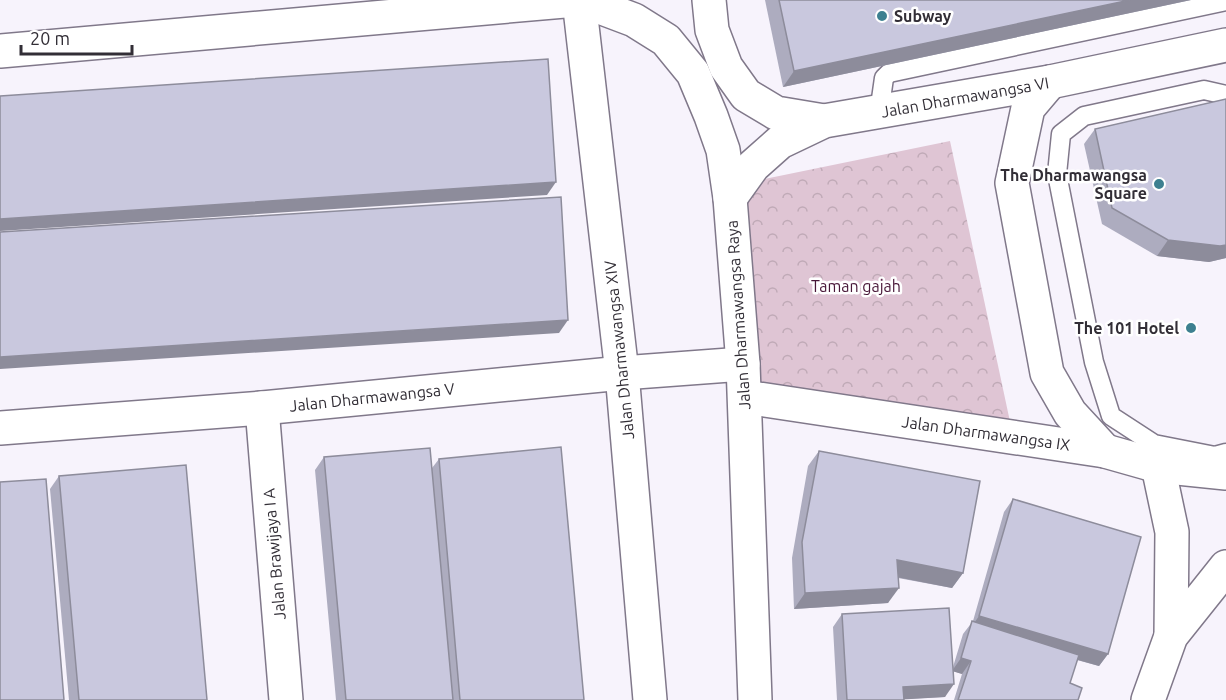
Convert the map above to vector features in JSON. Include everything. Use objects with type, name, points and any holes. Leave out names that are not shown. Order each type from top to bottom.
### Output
[{"type":"street","points":[[709,0],[712,30],[726,67],[746,95],[776,113],[824,121]]},
{"type":"street","points":[[0,51],[571,2]]},
{"type":"street","name":"Jalan Dharmawangsa Raya","points":[[571,2],[634,20],[666,40],[693,73],[723,150],[730,198],[745,397],[755,700]]},
{"type":"street","name":"Jalan Dharmawangsa XIV","points":[[571,2],[622,373],[650,700]]},
{"type":"street","name":"Jalan Dharmawangsa VI","points":[[730,198],[753,166],[780,142],[824,121],[1219,52]]},
{"type":"street","points":[[1050,82],[1028,108],[1012,183],[1047,373],[1070,413],[1105,451]]},
{"type":"street","name":"Jalan Dharmawangsa V","points":[[0,428],[262,408],[622,373],[743,364]]},
{"type":"street","name":"Jalan Dharmawangsa IX","points":[[745,397],[1105,451],[1158,466],[1226,473]]},
{"type":"street","name":"Jalan Brawijaya I A","points":[[262,408],[286,700]]},
{"type":"street","points":[[1158,466],[1172,532],[1171,636]]},
{"type":"street","points":[[1148,700],[1171,636],[1226,567]]},
{"type":"lane","points":[[879,113],[884,78],[889,73],[1226,1]]},
{"type":"lane","points":[[1226,95],[1204,90],[1084,116],[1061,134],[1057,174],[1094,362],[1111,416],[1154,444],[1215,456],[1226,453]]},
{"type":"green space","name":"Taman gajah","points":[[950,141],[1015,445],[737,385],[720,188]]},
{"type":"building","points":[[779,0],[1130,0],[794,71]]},
{"type":"building","points":[[548,59],[556,182],[0,219],[0,96]]},
{"type":"building","name":"The Dharmawangsa Square","points":[[1226,99],[1226,245],[1168,240],[1112,208],[1095,129]]},
{"type":"building","points":[[561,197],[568,320],[0,357],[0,232]]},
{"type":"building","points":[[561,447],[584,700],[460,700],[439,459]]},
{"type":"building","points":[[430,448],[453,700],[346,700],[324,457]]},
{"type":"building","points":[[819,451],[980,481],[963,573],[897,560],[899,588],[805,593],[802,542]]},
{"type":"building","points":[[186,465],[207,700],[79,700],[59,476]]},
{"type":"building","points":[[46,479],[64,700],[0,700],[0,482]]},
{"type":"building","points":[[1013,499],[1141,537],[1108,654],[979,616]]},
{"type":"building","points":[[949,608],[954,684],[903,687],[904,700],[847,700],[842,614]]},
{"type":"building","points":[[972,621],[1079,655],[1070,683],[1082,688],[1078,700],[958,700],[971,661],[961,658]]},
{"type":"place","name":"Subway","points":[[882,16]]},
{"type":"place","name":"The Dharmawangsa Square","points":[[1159,184]]},
{"type":"place","name":"The 101 Hotel","points":[[1191,328]]}]
